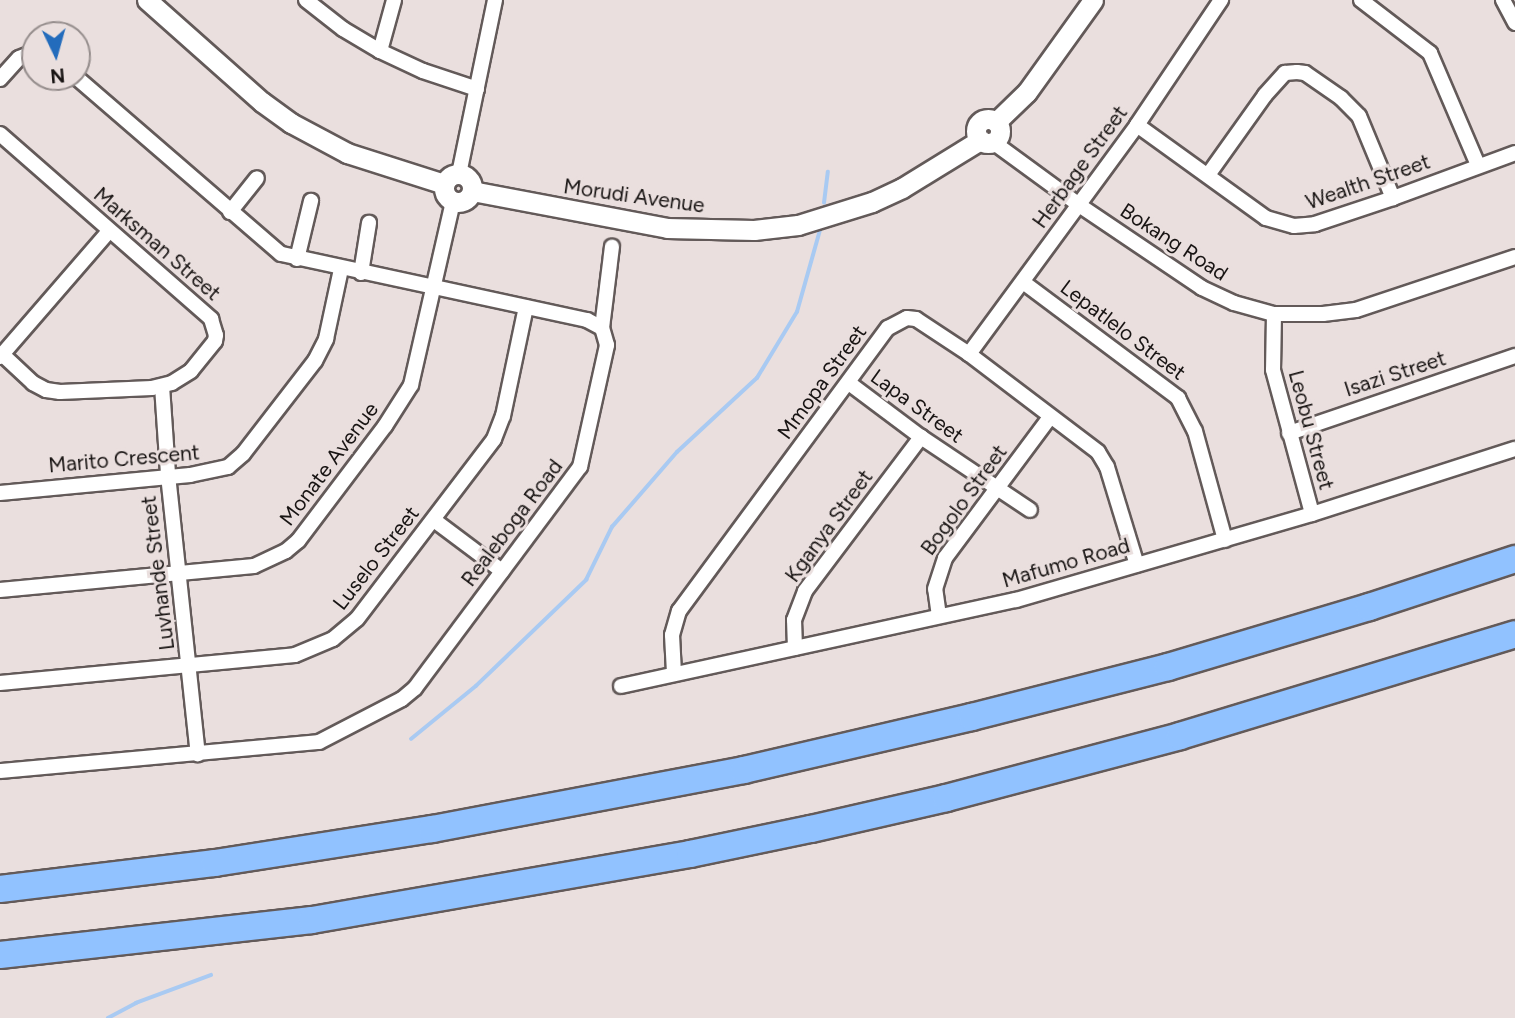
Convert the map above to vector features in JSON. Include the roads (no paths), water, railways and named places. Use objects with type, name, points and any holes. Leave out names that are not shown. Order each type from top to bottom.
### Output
[{"type":"highway","points":[[0,889],[215,863],[432,829],[744,770],[972,718],[1168,667],[1369,607],[1515,559]]},
{"type":"highway","points":[[0,955],[313,920],[677,856],[811,829],[946,798],[1180,736],[1515,634]]},
{"type":"street","points":[[147,0],[262,102],[291,123],[358,157],[452,179],[468,178],[472,191],[465,201],[453,202],[445,195],[452,179],[477,89],[495,0]]},
{"type":"street","points":[[306,0],[343,29],[380,51],[423,71],[477,89]]},
{"type":"street","points":[[380,51],[394,0]]},
{"type":"street","name":"Morudi Avenue","points":[[472,191],[667,228],[754,230],[798,225],[872,202],[987,141],[975,132],[978,123],[987,119],[996,122],[1027,92],[1093,0]]},
{"type":"street","name":"Herbage Street","points":[[969,354],[1137,125],[1221,0]]},
{"type":"street","points":[[1361,0],[1430,53],[1478,165]]},
{"type":"street","points":[[1503,0],[1515,23]]},
{"type":"street","points":[[0,79],[21,57]]},
{"type":"street","points":[[1208,175],[1265,95],[1285,74],[1297,72],[1305,73],[1341,98],[1359,116],[1393,198]]},
{"type":"street","points":[[91,90],[270,248],[297,259],[341,269],[587,320],[601,328]]},
{"type":"street","name":"Wealth Street","points":[[1137,125],[1266,218],[1294,226],[1315,224],[1515,153]]},
{"type":"street","name":"Marksman Street","points":[[0,134],[211,319],[215,341],[196,366],[182,378],[162,386],[60,393],[33,383],[1,355]]},
{"type":"street","name":"Bokang Road","points":[[987,141],[1215,295],[1274,314],[1323,314],[1356,310],[1515,257]]},
{"type":"street","points":[[230,212],[257,178]]},
{"type":"street","points":[[297,259],[311,201]]},
{"type":"street","name":"Monate Avenue","points":[[0,590],[254,566],[275,558],[298,541],[403,401],[417,368],[453,202]]},
{"type":"street","points":[[361,273],[369,223]]},
{"type":"street","points":[[1,355],[109,231]]},
{"type":"street","name":"Realeboga Road","points":[[0,771],[319,741],[402,699],[415,688],[583,462],[607,345],[601,328],[612,247]]},
{"type":"street","name":"Marito Crescent","points":[[0,492],[213,472],[228,467],[243,454],[321,350],[341,269]]},
{"type":"street","name":"Lepatlelo Street","points":[[1023,282],[1178,398],[1195,431],[1225,540]]},
{"type":"street","name":"Luselo Street","points":[[0,683],[295,655],[333,639],[357,619],[434,520],[499,428],[526,307]]},
{"type":"street","name":"Leobu Street","points":[[1274,314],[1272,365],[1312,514]]},
{"type":"street","name":"Mmopa Street","points":[[674,673],[671,635],[679,611],[888,328],[906,318],[916,319],[969,354],[1102,457],[1137,565]]},
{"type":"street","name":"Isazi Street","points":[[1289,433],[1515,356]]},
{"type":"street","name":"Lapa Street","points":[[849,383],[921,437],[1030,510]]},
{"type":"street","name":"Luvhande Street","points":[[162,386],[168,475],[198,754]]},
{"type":"street","name":"Bogolo Street","points":[[939,616],[935,589],[939,569],[1050,416]]},
{"type":"street","name":"Kganya Street","points":[[795,648],[794,620],[799,603],[921,437]]},
{"type":"street","name":"Mafumo Road","points":[[621,687],[674,673],[1016,600],[1312,514],[1515,449]]},
{"type":"street","points":[[434,520],[502,571]]},
{"type":"waterway","points":[[824,203],[828,172]]},
{"type":"waterway","points":[[411,739],[476,686],[586,580],[612,527],[677,452],[757,378],[797,312],[820,230]]},
{"type":"waterway","points":[[108,1018],[136,1003],[211,975]]}]
